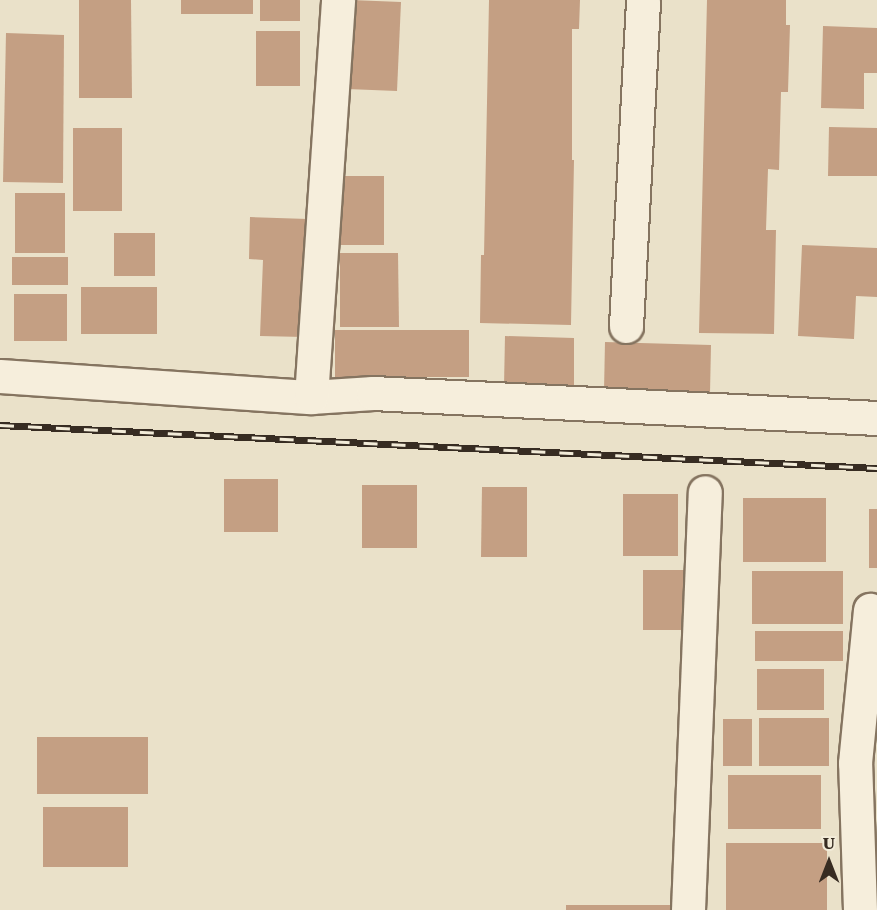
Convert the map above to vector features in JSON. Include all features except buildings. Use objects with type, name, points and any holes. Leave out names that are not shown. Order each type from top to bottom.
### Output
[{"type":"street","points":[[311,397],[338,0]]},
{"type":"street","points":[[626,326],[643,0]]},
{"type":"street","points":[[0,376],[311,397],[374,393],[877,418]]},
{"type":"street","points":[[688,910],[705,492]]},
{"type":"street","points":[[860,910],[855,763],[870,610]]},
{"type":"railway","points":[[0,425],[877,468]]}]
